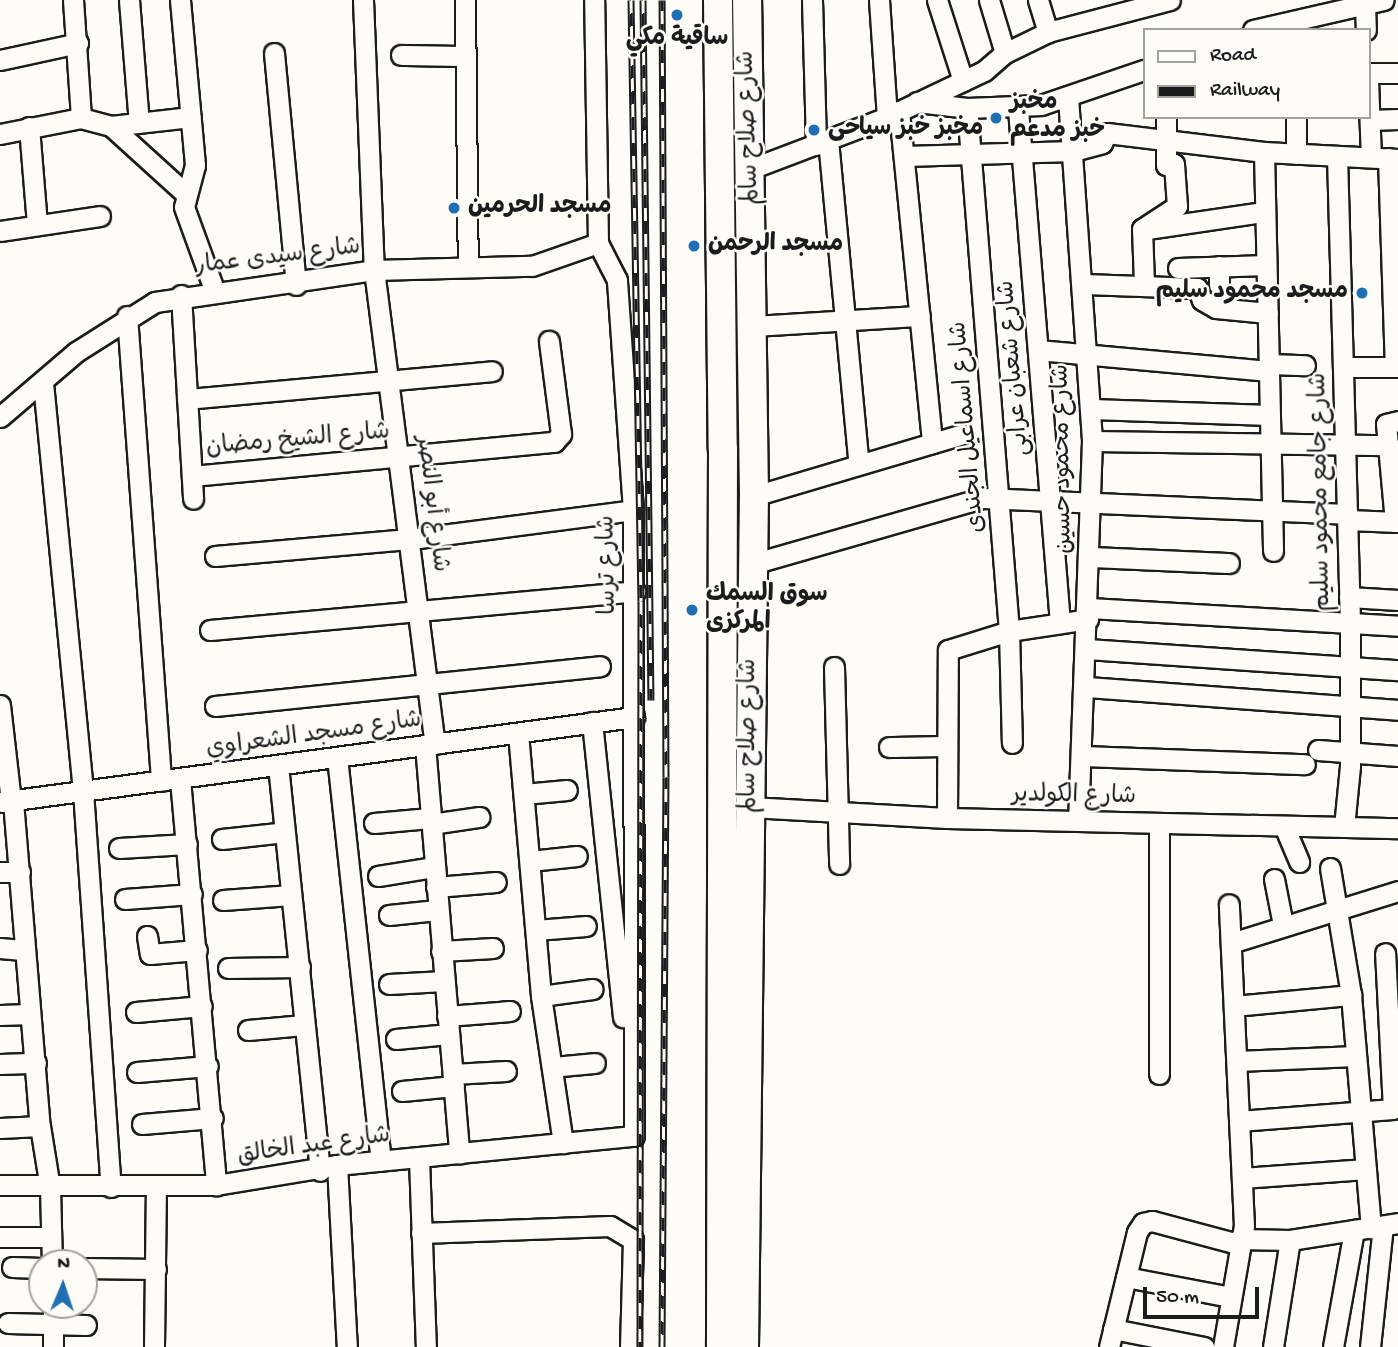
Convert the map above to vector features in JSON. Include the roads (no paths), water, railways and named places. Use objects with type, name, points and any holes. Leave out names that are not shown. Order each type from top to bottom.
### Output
[{"type":"highway","points":[[719,8],[736,18],[745,9]]},
{"type":"highway","name":"شارع صلاح سالم","points":[[719,8],[723,599],[734,1194],[744,1347]]},
{"type":"highway","name":"شارع صلاح سالم","points":[[721,1347],[734,1194],[750,807],[755,326],[745,9]]},
{"type":"highway","points":[[723,599],[752,600]]},
{"type":"street","points":[[73,0],[81,118]]},
{"type":"street","points":[[129,0],[139,123]]},
{"type":"street","points":[[180,0],[195,165],[185,193],[184,207],[215,292]]},
{"type":"street","name":"شارع أبو النصر","points":[[363,0],[374,271],[387,381],[401,456],[428,686],[430,821],[459,1154]]},
{"type":"street","points":[[465,0],[468,267]]},
{"type":"street","name":"شارع ترسا","points":[[594,0],[598,243],[617,280],[635,591],[634,1136]]},
{"type":"street","points":[[813,0],[822,142],[859,465]]},
{"type":"street","points":[[878,0],[901,110],[932,443]]},
{"type":"street","points":[[937,0],[963,81]]},
{"type":"street","points":[[989,0],[1005,53]]},
{"type":"street","points":[[1038,0],[1048,32]]},
{"type":"street","points":[[752,169],[901,110],[963,81],[984,71],[1005,53],[1093,8],[1170,0]]},
{"type":"street","points":[[1265,28],[1329,21],[1375,3]]},
{"type":"street","points":[[1367,28],[1375,3]]},
{"type":"street","points":[[0,61],[78,43]]},
{"type":"street","points":[[274,53],[296,285]]},
{"type":"street","points":[[401,55],[465,56]]},
{"type":"street","points":[[901,110],[1018,109],[1068,97],[1142,71]]},
{"type":"street","points":[[1370,74],[1398,74]]},
{"type":"street","name":"شارع محمود حسين","points":[[1068,97],[1084,284],[1093,441],[1087,687],[1078,821]]},
{"type":"street","name":"شارع اسماعيل الجندى","points":[[967,108],[1000,501],[1009,631],[1012,743]]},
{"type":"street","name":"شارع شعبان عرابى","points":[[1018,109],[1060,622]]},
{"type":"street","points":[[0,134],[81,118],[111,126],[190,117]]},
{"type":"street","points":[[1142,229],[1177,206],[1178,182],[1174,164],[1166,164],[1166,119]]},
{"type":"street","points":[[1296,119],[1296,154]]},
{"type":"street","points":[[1344,367],[1396,367],[1394,260],[1386,158],[1370,120],[1398,119]]},
{"type":"street","points":[[111,126],[185,193]]},
{"type":"street","points":[[29,127],[37,225]]},
{"type":"street","points":[[905,156],[1022,155],[1073,151],[1102,143],[1107,133],[1166,137],[1264,152],[1386,158]]},
{"type":"street","points":[[1264,152],[1273,551]]},
{"type":"street","name":"شارع جامع محمود سليم","points":[[1337,156],[1350,624],[1350,752],[1344,827]]},
{"type":"street","points":[[1142,229],[1264,212]]},
{"type":"street","points":[[0,230],[100,216]]},
{"type":"street","points":[[1142,229],[1144,283]]},
{"type":"street","name":"شارع سيدى عمار","points":[[0,417],[43,383],[76,352],[127,316],[181,295],[296,285],[374,271],[532,266],[598,243]]},
{"type":"street","points":[[1178,268],[1219,276],[1266,265]]},
{"type":"street","points":[[1084,284],[1144,283],[1197,288],[1202,300],[1216,308],[1268,313]]},
{"type":"street","points":[[181,295],[193,499]]},
{"type":"street","points":[[127,316],[170,780],[187,844],[213,1118],[216,1185]]},
{"type":"street","points":[[755,326],[920,316]]},
{"type":"street","name":"شارع الشيخ رمضان","points":[[192,476],[557,441],[561,434],[549,341]]},
{"type":"street","points":[[1038,350],[1269,368],[1305,365]]},
{"type":"street","points":[[187,399],[492,371]]},
{"type":"street","points":[[43,383],[83,791],[111,1187]]},
{"type":"street","points":[[1091,409],[1270,415]]},
{"type":"street","points":[[752,564],[943,507],[982,498],[1000,501],[1272,511],[1397,522],[1388,445],[1392,421]]},
{"type":"street","points":[[754,496],[960,435]]},
{"type":"street","points":[[1093,441],[1388,445]]},
{"type":"street","points":[[215,555],[411,539],[632,510]]},
{"type":"street","points":[[1090,557],[1229,563]]},
{"type":"street","points":[[210,630],[635,591]]},
{"type":"street","points":[[1349,597],[1398,600]]},
{"type":"street","points":[[947,818],[947,654],[951,645],[1088,614],[1398,626]]},
{"type":"street","points":[[1087,649],[1398,670]]},
{"type":"street","points":[[215,706],[428,686],[600,666]]},
{"type":"street","points":[[834,667],[839,864]]},
{"type":"street","points":[[1087,687],[1398,710]]},
{"type":"street","points":[[0,705],[8,802],[20,872],[40,1126],[50,1188],[51,1249]]},
{"type":"street","name":"شارع مسجد الشعراوي","points":[[8,802],[634,717]]},
{"type":"street","points":[[593,722],[624,1023],[634,1040]]},
{"type":"street","points":[[518,733],[541,996],[563,1143]]},
{"type":"street","points":[[889,747],[947,746]]},
{"type":"street","points":[[1083,756],[1311,757],[1350,752],[1398,756]]},
{"type":"street","points":[[337,757],[382,1161]]},
{"type":"street","points":[[278,765],[304,1025],[329,1168],[347,1347]]},
{"type":"street","points":[[524,794],[568,790]]},
{"type":"street","name":"شارع الكولدير","points":[[750,807],[947,818],[1398,828]]},
{"type":"street","points":[[374,823],[479,817]]},
{"type":"street","points":[[1158,823],[1159,1074]]},
{"type":"street","points":[[1284,826],[1299,862]]},
{"type":"street","points":[[222,839],[285,832]]},
{"type":"street","points":[[119,848],[187,844]]},
{"type":"street","points":[[530,861],[577,856]]},
{"type":"street","points":[[1330,869],[1351,995],[1366,1169],[1376,1227],[1370,1347]]},
{"type":"street","points":[[0,873],[20,872]]},
{"type":"street","points":[[378,876],[496,882]]},
{"type":"street","points":[[1274,879],[1283,925]]},
{"type":"street","points":[[1231,943],[1398,891]]},
{"type":"street","points":[[125,899],[191,894]]},
{"type":"street","points":[[223,900],[291,895]]},
{"type":"street","points":[[1223,1347],[1238,1241],[1244,1226],[1229,904]]},
{"type":"street","points":[[388,915],[437,910]]},
{"type":"street","points":[[536,930],[586,926]]},
{"type":"street","points":[[147,936],[150,954],[197,950]]},
{"type":"street","points":[[0,948],[25,950]]},
{"type":"street","points":[[441,951],[493,948]]},
{"type":"street","points":[[1239,1121],[1394,1107],[1385,953]]},
{"type":"street","points":[[228,968],[300,967]]},
{"type":"street","points":[[389,985],[444,981]]},
{"type":"street","points":[[541,996],[593,989]]},
{"type":"street","points":[[1234,1006],[1351,995]]},
{"type":"street","points":[[136,1012],[202,1006]]},
{"type":"street","points":[[396,1039],[510,1011]]},
{"type":"street","points":[[0,1015],[30,1014]]},
{"type":"street","points":[[248,1030],[304,1025]]},
{"type":"street","points":[[1237,1061],[1356,1056]]},
{"type":"street","points":[[0,1064],[36,1063]]},
{"type":"street","points":[[552,1067],[596,1063]]},
{"type":"street","points":[[136,1072],[208,1066]]},
{"type":"street","points":[[402,1091],[506,1071]]},
{"type":"street","points":[[142,1124],[213,1118]]},
{"type":"street","points":[[0,1128],[40,1126]]},
{"type":"street","name":"شارع عبد الخالق","points":[[0,1185],[50,1188],[216,1185],[382,1161],[634,1136]]},
{"type":"street","points":[[419,1159],[426,1347]]},
{"type":"street","points":[[1242,1178],[1366,1169]]},
{"type":"street","points":[[154,1347],[156,1187]]},
{"type":"street","points":[[1204,1347],[1111,1338],[1138,1229],[1152,1221],[1238,1241],[1290,1240],[1376,1227]]},
{"type":"street","points":[[421,1233],[601,1224],[634,1240],[630,1347]]},
{"type":"street","points":[[1333,1347],[1376,1227]]},
{"type":"street","points":[[0,1237],[50,1237]]},
{"type":"street","points":[[1273,1347],[1290,1240]]},
{"type":"street","points":[[12,1267],[28,1268]]},
{"type":"street","points":[[98,1268],[156,1269]]},
{"type":"street","points":[[1126,1277],[1231,1297]]},
{"type":"street","points":[[8,1323],[28,1319]]},
{"type":"street","points":[[53,1319],[53,1347]]},
{"type":"street","points":[[68,1319],[86,1325]]},
{"type":"railway","points":[[631,0],[641,601],[640,1347]]},
{"type":"railway","points":[[643,0],[651,700]]},
{"type":"railway","points":[[662,0],[666,777],[662,1347]]},
{"type":"place","name":"ساقية مكي","points":[[677,15]]},
{"type":"place","name":"مخبز خبز مدعم","points":[[996,118]]},
{"type":"place","name":"مخبز خبز سياحى","points":[[814,130]]},
{"type":"place","name":"مسجد الحرمين","points":[[454,208]]},
{"type":"place","name":"مسجد الرحمن","points":[[694,246]]},
{"type":"place","name":"مسجد محمود سليم","points":[[1362,293]]},
{"type":"place","name":"سوق السمك المركزى","points":[[692,610]]}]
